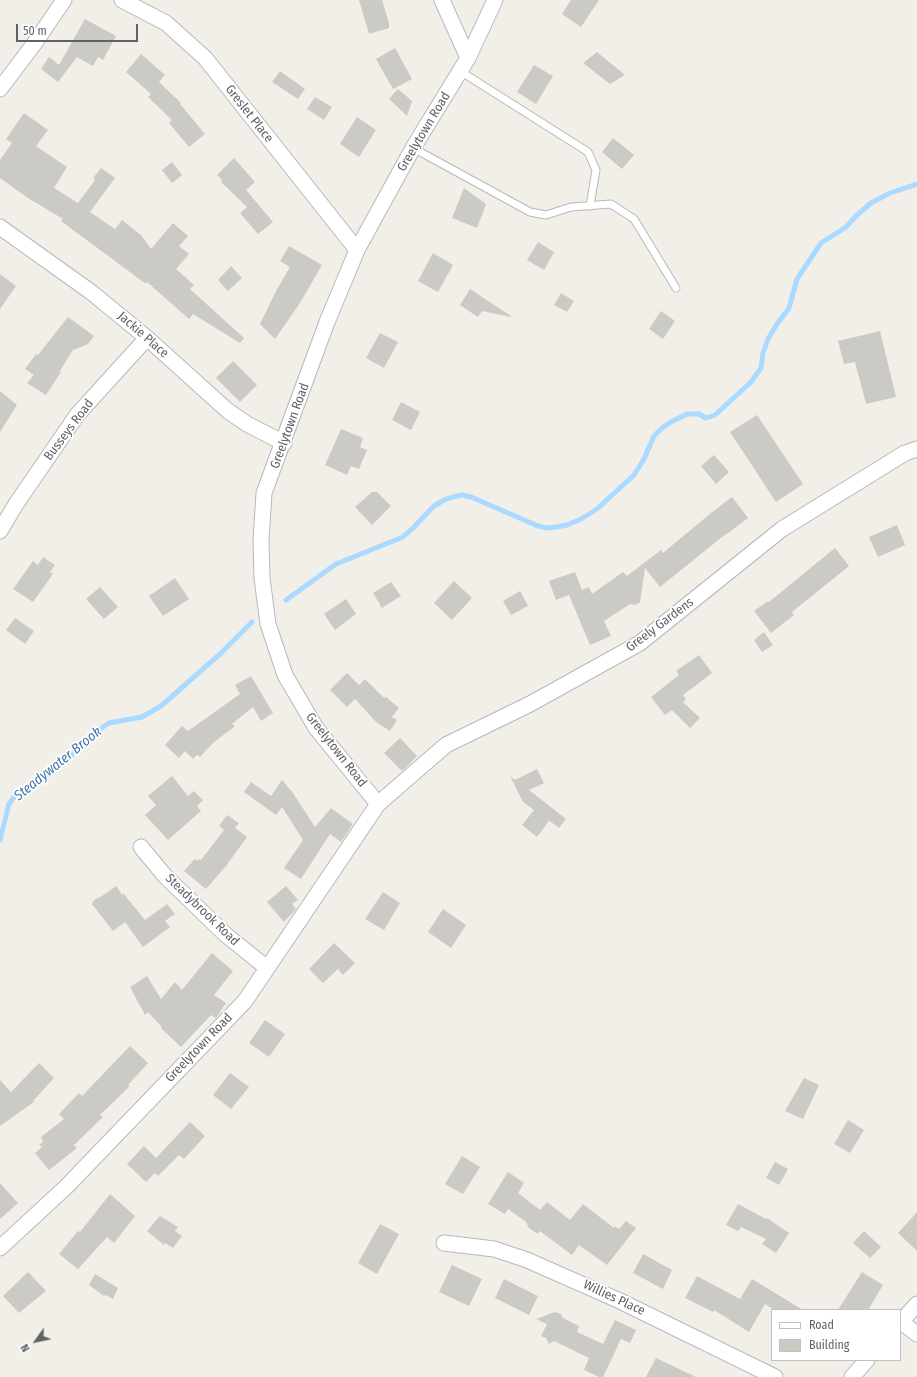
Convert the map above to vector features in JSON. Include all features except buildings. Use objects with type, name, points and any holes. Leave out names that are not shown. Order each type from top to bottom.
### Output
[{"type":"street","points":[[0,89],[34,44],[64,0]]},
{"type":"street","name":"Greslet Place","points":[[122,0],[166,23],[205,58],[357,250]]},
{"type":"street","points":[[442,0],[468,58]]},
{"type":"street","name":"Greelytown Road","points":[[0,1248],[66,1187],[245,1001],[378,804],[316,728],[285,675],[268,624],[262,578],[261,540],[264,492],[284,444],[327,322],[357,250],[413,148],[468,58],[495,0]]},
{"type":"street","name":"Jackie Place","points":[[0,227],[91,292],[148,338],[228,411],[247,424],[284,444]]},
{"type":"street","name":"Busseys Road","points":[[0,531],[16,504],[77,415],[148,338]]},
{"type":"street","name":"Greely Gardens","points":[[378,804],[446,745],[530,704],[640,643],[782,529],[905,453],[917,449]]},
{"type":"street","name":"Steadybrook Road","points":[[140,847],[165,876],[226,935],[267,968]]},
{"type":"street","name":"Willies Place","points":[[444,1243],[494,1248],[527,1260],[620,1300],[775,1377]]},
{"type":"street","points":[[901,1322],[917,1304]]},
{"type":"street","points":[[901,1324],[917,1334]]},
{"type":"street","points":[[852,1377],[866,1361]]},
{"type":"lane","points":[[460,71],[588,152],[596,170],[590,206]]},
{"type":"lane","points":[[413,148],[530,212],[546,215],[571,207],[611,204],[634,219],[676,288]]},
{"type":"waterway","name":"Steadywater Brook","points":[[286,600],[336,564],[403,537],[434,506],[453,497],[462,495],[471,497],[538,526],[547,528],[567,525],[581,519],[597,509],[634,475],[644,459],[654,436],[661,429],[687,414],[699,414],[706,418],[715,415],[751,382],[761,368],[763,353],[768,339],[789,308],[797,279],[821,243],[846,227],[871,203],[890,193],[917,184]]},
{"type":"waterway","name":"Steadywater Brook","points":[[0,840],[9,804],[17,793],[52,773],[100,729],[109,723],[142,717],[161,706],[219,655],[252,622]]}]
